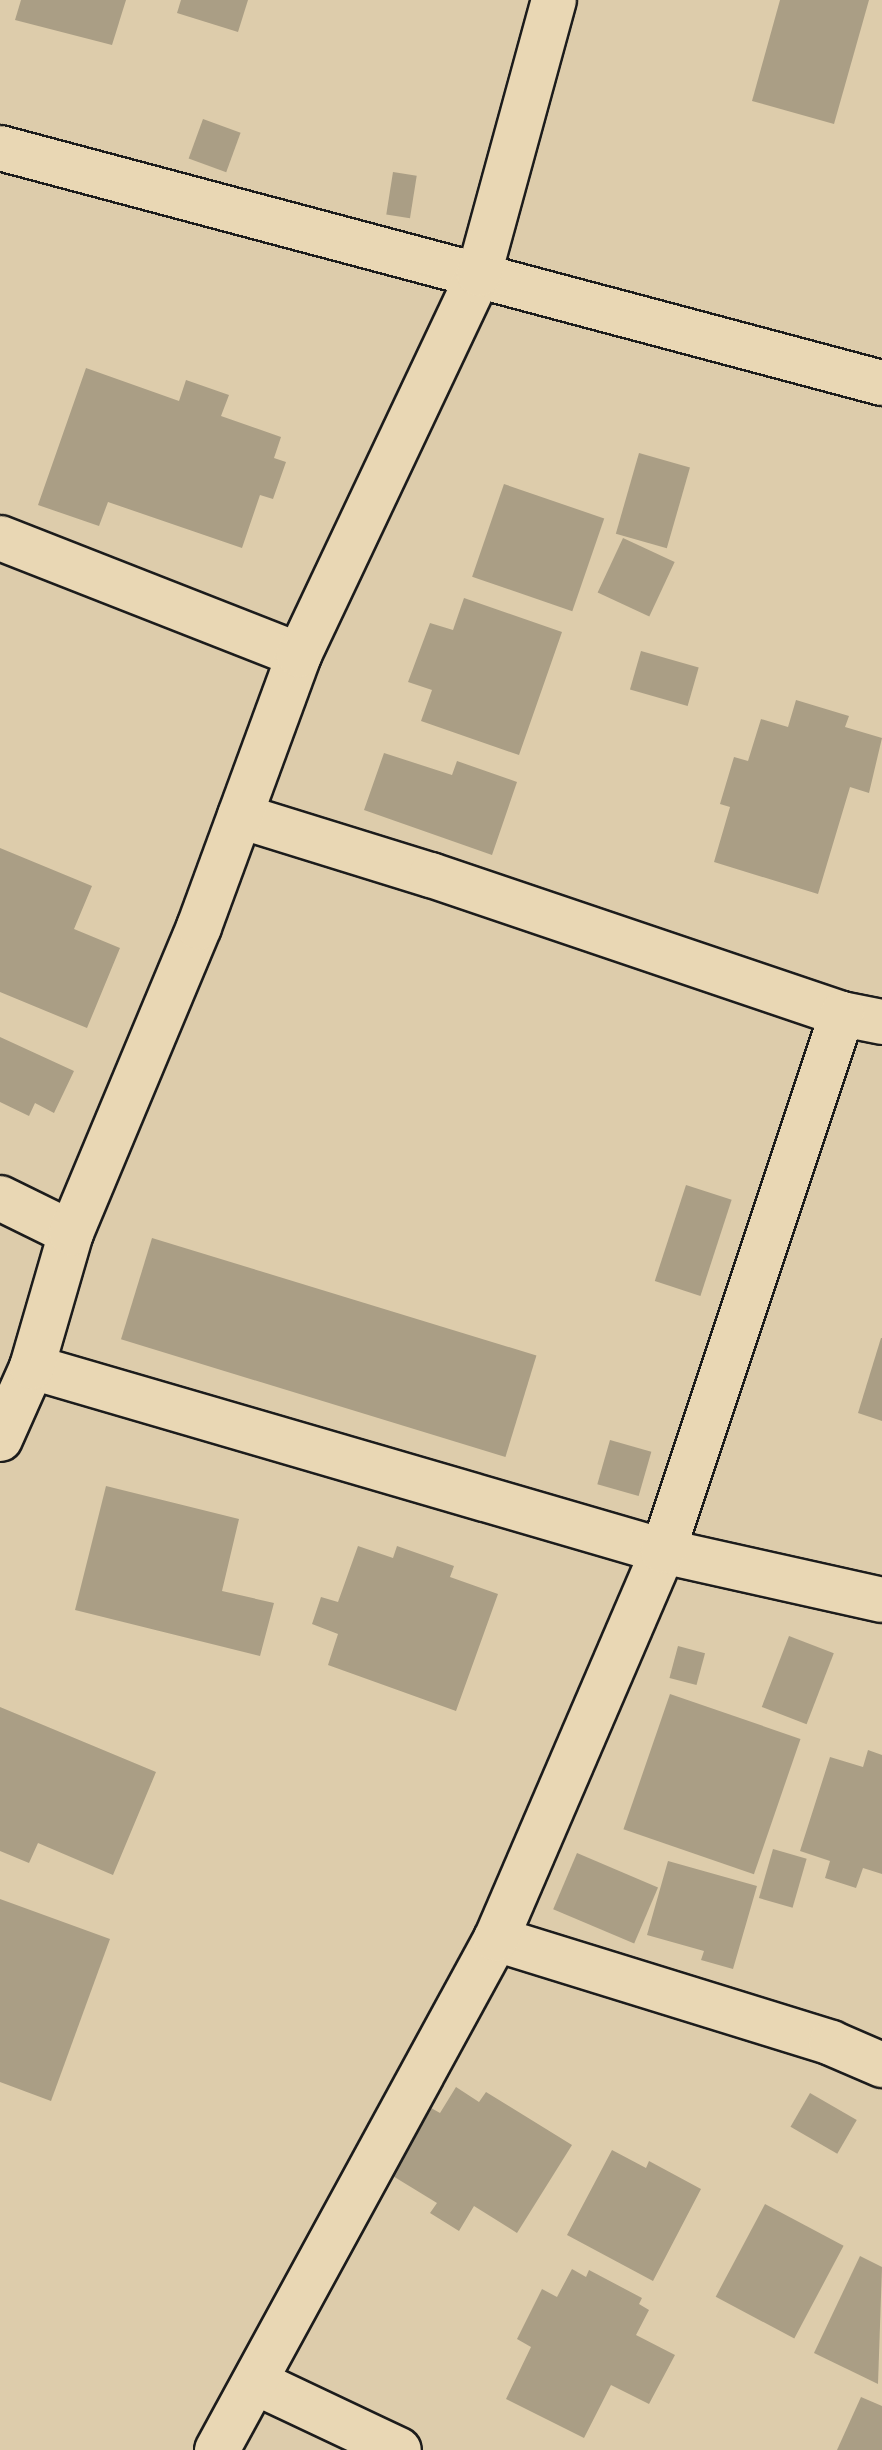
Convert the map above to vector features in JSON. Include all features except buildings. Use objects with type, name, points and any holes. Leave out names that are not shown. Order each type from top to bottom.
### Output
[{"type":"street","points":[[0,1439],[32,1367],[71,1233],[199,927],[299,655],[479,274],[554,0]]},
{"type":"street","points":[[0,148],[882,383]]},
{"type":"street","points":[[0,538],[299,655]]},
{"type":"street","points":[[217,2450],[496,1939],[663,1551],[862,1018],[431,875],[240,816]]},
{"type":"street","points":[[0,1198],[71,1233]]},
{"type":"street","points":[[32,1367],[663,1551],[882,1600]]},
{"type":"street","points":[[496,1939],[831,2043],[882,2065]]},
{"type":"street","points":[[255,2382],[399,2450]]}]
